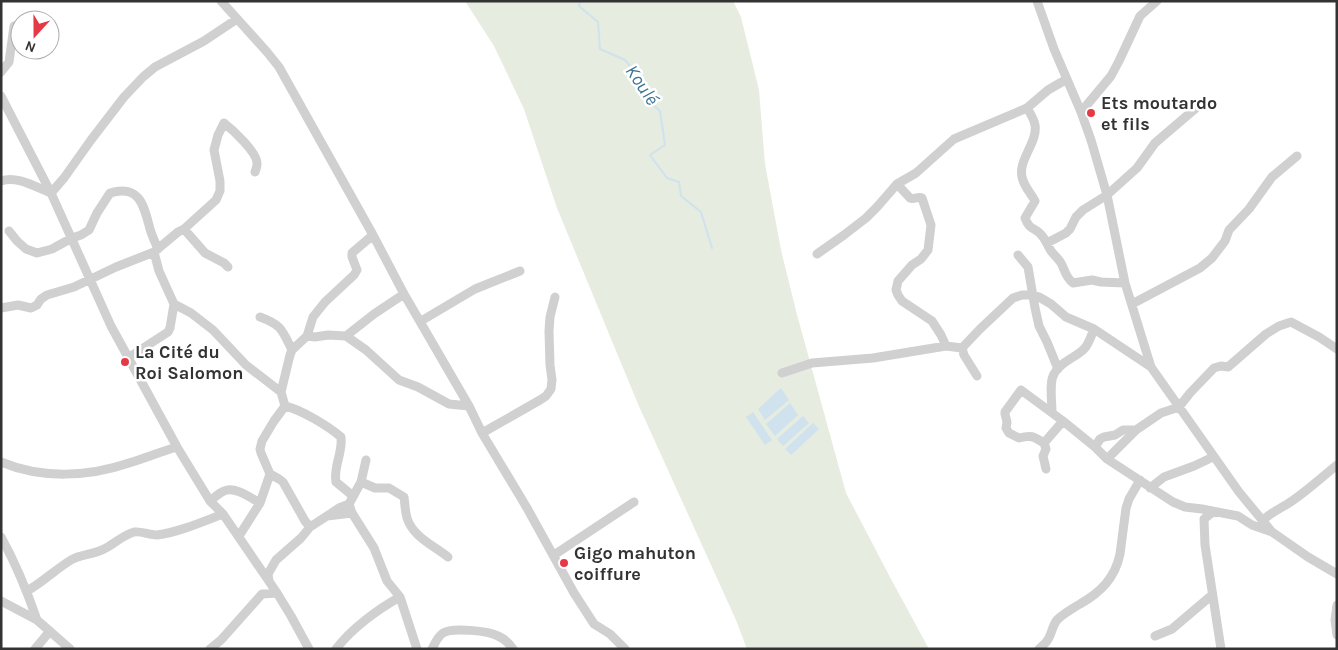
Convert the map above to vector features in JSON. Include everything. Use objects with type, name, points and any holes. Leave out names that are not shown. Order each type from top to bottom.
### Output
[{"type":"street","points":[[221,1],[279,67],[374,234],[404,294],[574,593],[594,624],[610,634],[625,649]]},
{"type":"street","points":[[1037,1],[1054,49],[1091,140],[1107,195],[1125,283],[1151,367],[1213,456],[1262,521],[1272,532],[1337,574]]},
{"type":"street","points":[[1081,112],[1111,76],[1140,16],[1157,1]]},
{"type":"street","points":[[51,193],[124,98],[143,77],[155,67],[204,41],[237,19]]},
{"type":"street","points":[[1,72],[9,62],[10,55]]},
{"type":"street","points":[[817,254],[866,218],[897,184],[916,173],[954,139],[1027,108],[1048,90],[1067,79]]},
{"type":"street","points":[[1,96],[51,193],[111,326],[177,447],[210,501],[223,514],[277,593],[292,616],[309,649]]},
{"type":"street","points":[[1047,243],[1070,230],[1076,217],[1083,210],[1107,195],[1121,180],[1137,168],[1155,143],[1203,102]]},
{"type":"street","points":[[1027,108],[1035,125],[1035,134],[1021,175],[1026,188],[1035,201],[1025,218],[1027,225],[1032,229],[1038,230],[1062,265],[1068,280],[1072,283],[1092,280],[1125,283]]},
{"type":"street","points":[[1,308],[18,305],[31,308],[47,295],[74,287],[156,250],[184,229],[216,200],[220,191],[214,150],[224,123],[242,138],[256,158],[255,172]]},
{"type":"street","points":[[1132,304],[1200,268],[1212,258],[1229,230],[1249,209],[1272,177],[1297,156]]},
{"type":"street","points":[[1,181],[7,179],[19,181],[51,193]]},
{"type":"street","points":[[897,184],[910,198],[920,197],[923,199],[931,225],[928,250],[898,282],[896,290],[902,301],[932,322],[942,335],[946,346]]},
{"type":"street","points":[[9,231],[26,249],[37,252],[52,249],[89,230],[110,193],[129,190],[142,202],[156,250],[159,271],[174,304],[168,332],[128,358]]},
{"type":"street","points":[[184,229],[204,253],[228,267]]},
{"type":"street","points":[[285,406],[281,392],[292,350],[307,336],[313,317],[324,302],[354,275],[357,270],[352,253],[374,234]]},
{"type":"street","points":[[1018,256],[1028,267],[1039,326],[1058,369]]},
{"type":"street","points":[[421,321],[475,289],[520,271]]},
{"type":"street","points":[[346,336],[404,294]]},
{"type":"street","points":[[962,348],[1013,298],[1022,295],[1033,295],[1051,304],[1066,317],[1094,328],[1151,367]]},
{"type":"street","points":[[482,433],[540,400],[551,389],[549,331],[555,297]]},
{"type":"street","points":[[174,304],[191,313],[214,330],[246,365],[281,392]]},
{"type":"street","points":[[260,317],[279,326],[292,350]]},
{"type":"street","points":[[1107,459],[1136,430],[1161,413],[1179,407],[1214,368],[1228,367],[1278,326],[1291,322],[1320,337],[1337,349]]},
{"type":"street","points":[[1052,412],[1051,383],[1053,374],[1064,362],[1084,349],[1089,342],[1094,328]]},
{"type":"street","points":[[307,336],[346,336],[366,350],[399,380],[418,387],[449,404],[469,406]]},
{"type":"street","points":[[782,373],[812,363],[873,358],[946,346],[962,348]]},
{"type":"street","points":[[962,348],[964,355],[977,376]]},
{"type":"street","points":[[1046,469],[1043,456],[1046,449],[1044,443],[1030,436],[1019,438],[1009,433],[1006,428],[1007,422],[1004,414],[1021,390],[1063,420],[1107,459],[1173,502],[1185,507],[1238,516],[1252,525],[1272,532]]},
{"type":"street","points":[[238,536],[260,503],[270,474],[260,449],[262,441],[285,406]]},
{"type":"street","points":[[285,406],[322,424],[341,437],[342,444],[337,461],[336,482],[351,504],[374,548],[388,581],[400,597],[417,649]]},
{"type":"street","points":[[1044,443],[1063,420]]},
{"type":"street","points":[[1095,447],[1100,439],[1104,437],[1115,435],[1123,430],[1136,430]]},
{"type":"street","points":[[1,462],[17,468],[41,473],[80,473],[128,464],[177,447]]},
{"type":"street","points":[[1150,488],[1164,477],[1194,466],[1213,456]]},
{"type":"street","points":[[210,649],[222,640],[262,594],[266,578],[276,560],[301,538],[310,527],[339,508],[351,504],[361,482],[366,460]]},
{"type":"street","points":[[1262,521],[1269,514],[1285,506],[1303,493],[1337,465]]},
{"type":"street","points":[[270,474],[283,482],[304,520],[310,527]]},
{"type":"street","points":[[1039,649],[1048,640],[1058,619],[1098,593],[1111,578],[1119,561],[1126,508],[1140,480]]},
{"type":"street","points":[[361,482],[375,488],[389,488],[404,497],[406,514],[411,526],[422,538],[448,557]]},
{"type":"street","points":[[210,501],[224,491],[231,490],[260,503]]},
{"type":"street","points":[[554,556],[634,502]]},
{"type":"street","points":[[1213,512],[1204,519],[1204,530],[1221,649]]},
{"type":"street","points":[[27,590],[36,586],[72,560],[98,552],[135,532],[155,535],[180,530],[223,514]]},
{"type":"street","points":[[1,537],[13,558],[27,590],[37,620]]},
{"type":"street","points":[[254,560],[263,564],[276,560]]},
{"type":"street","points":[[388,581],[390,602]]},
{"type":"street","points":[[262,594],[277,593]]},
{"type":"street","points":[[1155,636],[1172,630],[1212,595]]},
{"type":"street","points":[[336,649],[374,614],[400,597]]},
{"type":"street","points":[[1,601],[37,620],[70,649]]},
{"type":"street","points":[[1337,605],[1335,620],[1337,635]]},
{"type":"street","points":[[432,649],[445,631],[460,630],[493,634],[506,641],[513,649]]},
{"type":"street","points":[[35,649],[50,631]]},
{"type":"shaded area","points":[[465,1],[733,1],[741,17],[759,90],[765,164],[781,250],[846,493],[929,649],[747,649],[736,620],[638,404],[557,208],[524,109],[494,46]]},
{"type":"water","points":[[781,388],[789,400],[765,420],[758,409]]},
{"type":"water","points":[[790,403],[798,415],[775,436],[766,424]]},
{"type":"water","points":[[753,412],[772,440],[765,445],[746,417]]},
{"type":"water","points":[[803,416],[809,423],[783,446],[777,439]]},
{"type":"water","points":[[813,423],[819,429],[791,455],[785,449]]},
{"type":"waterway","name":"Koulé","points":[[580,1],[579,6],[598,22],[600,49],[625,60],[648,88],[651,103],[660,111],[665,145],[650,155],[667,178],[679,182],[681,196],[701,212],[712,248]]},
{"type":"place","name":"Ets moutardo et fils","points":[[1091,113]]},
{"type":"place","name":"La Cité du Roi Salomon","points":[[125,362]]},
{"type":"place","name":"Gigo mahuton coiffure","points":[[564,563]]}]
